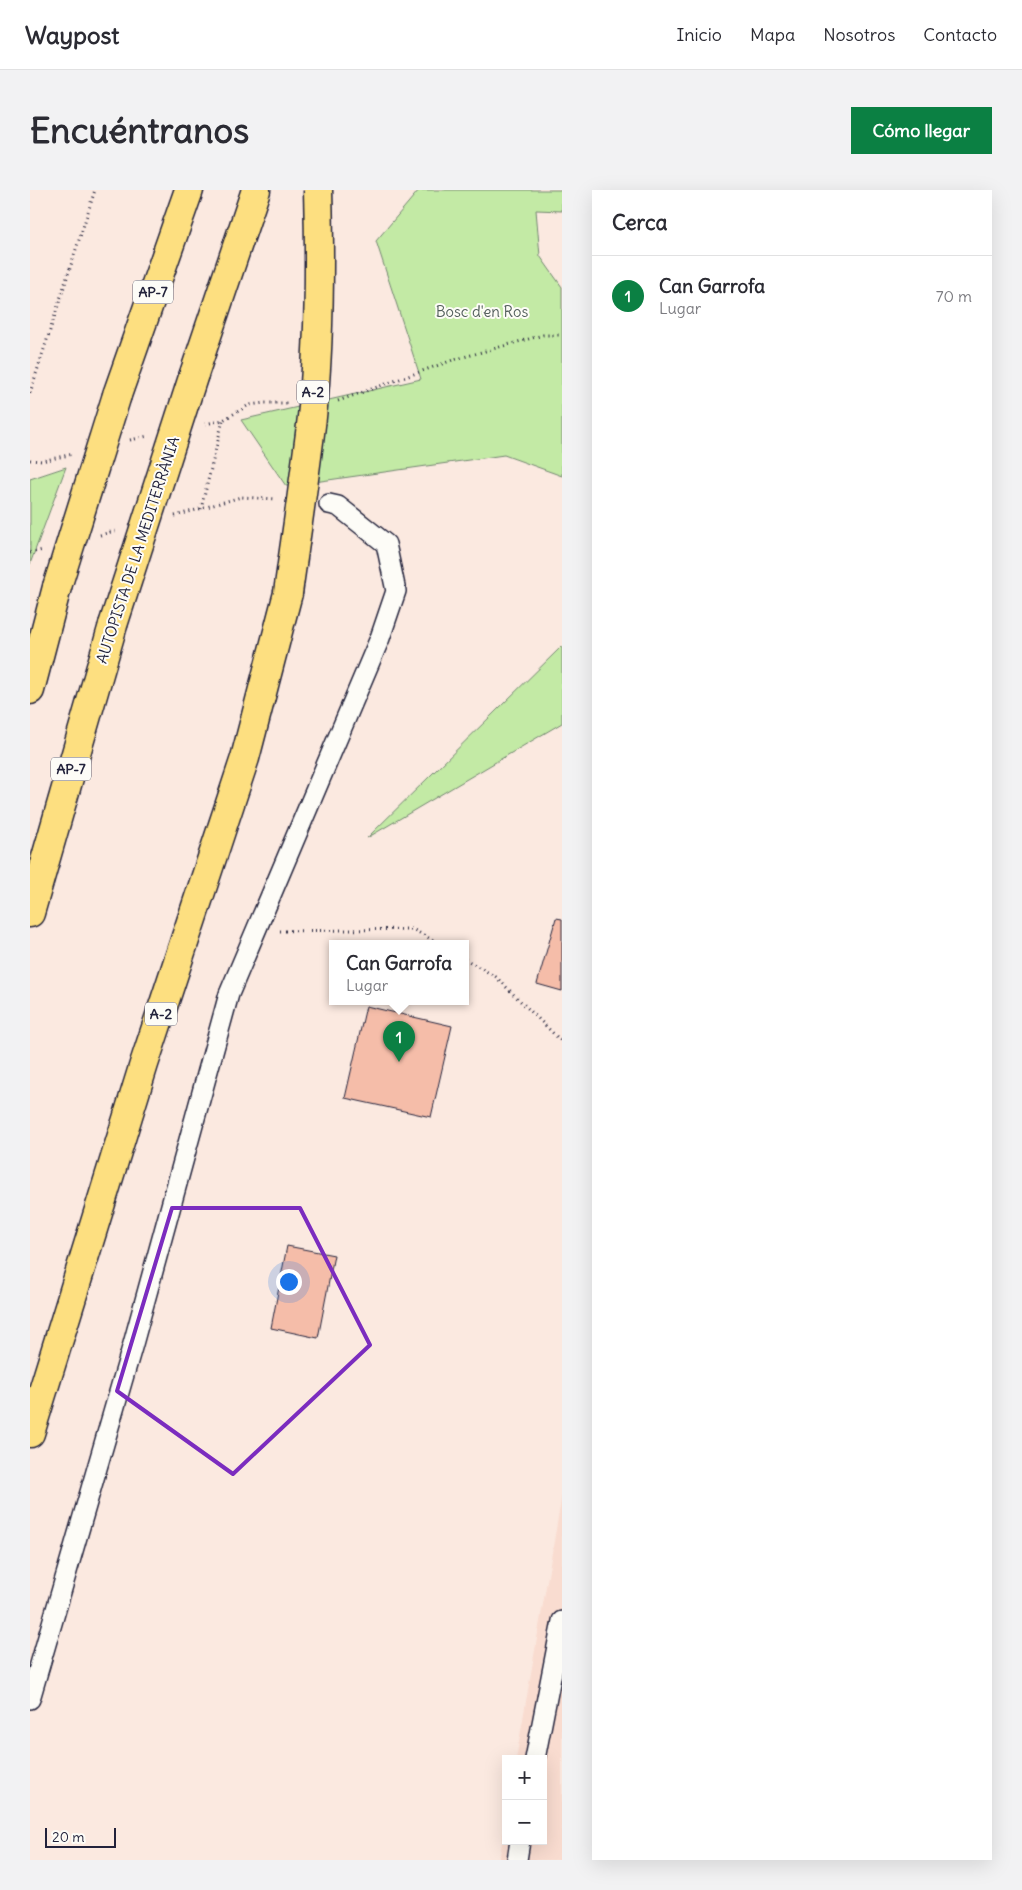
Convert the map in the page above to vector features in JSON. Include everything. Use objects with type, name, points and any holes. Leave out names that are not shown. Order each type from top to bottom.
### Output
[{"type":"highway","name":"AP-7","points":[[30,690],[57,587],[118,395],[189,190]]},
{"type":"highway","name":"AUTOPISTA DE LA MEDITERRÀNIA","points":[[30,913],[112,625],[256,190]]},
{"type":"highway","name":"A-2","points":[[30,1433],[144,1064],[244,758],[288,593],[312,416],[318,328],[318,190]]},
{"type":"street","points":[[30,1699],[133,1344],[229,994],[376,647],[396,591],[386,544],[338,506],[328,504]]},
{"type":"street","points":[[536,1755],[562,1621]]},
{"type":"street","points":[[517,1860],[519,1845]]},
{"type":"path","points":[[30,393],[95,190]]},
{"type":"path","points":[[333,403],[453,360],[543,335],[562,335]]},
{"type":"path","points":[[201,509],[224,420],[249,405],[290,403]]},
{"type":"path","points":[[172,516],[241,497],[284,500]]},
{"type":"path","points":[[96,536],[125,528]]},
{"type":"path","points":[[30,553],[49,548]]},
{"type":"path","points":[[252,938],[283,930],[412,929],[432,940]]},
{"type":"path","points":[[469,961],[496,977],[562,1042]]},
{"type":"highlighted area","points":[[172,1208],[300,1208],[370,1345],[233,1474],[117,1391]]},
{"type":"shaded area","points":[[562,1495],[562,1860],[499,1860],[502,1842],[502,1845],[547,1845],[547,1755],[517,1755]]},
{"type":"green space","name":"Bosc d'en Ros","points":[[419,190],[562,190],[562,211],[536,210],[540,256],[562,287],[562,476],[504,455],[286,486],[241,420],[421,379],[376,241]]},
{"type":"green space","points":[[66,467],[30,564],[30,479]]},
{"type":"green space","points":[[562,646],[562,723],[367,838]]},
{"type":"building","points":[[556,918],[562,919],[562,991],[537,984]]},
{"type":"building","points":[[366,1006],[452,1026],[431,1117],[345,1098]]},
{"type":"building","points":[[287,1246],[334,1255],[318,1338],[271,1328]]},
{"type":"place","name":"Can Garrofa","points":[[399,1062]]}]
